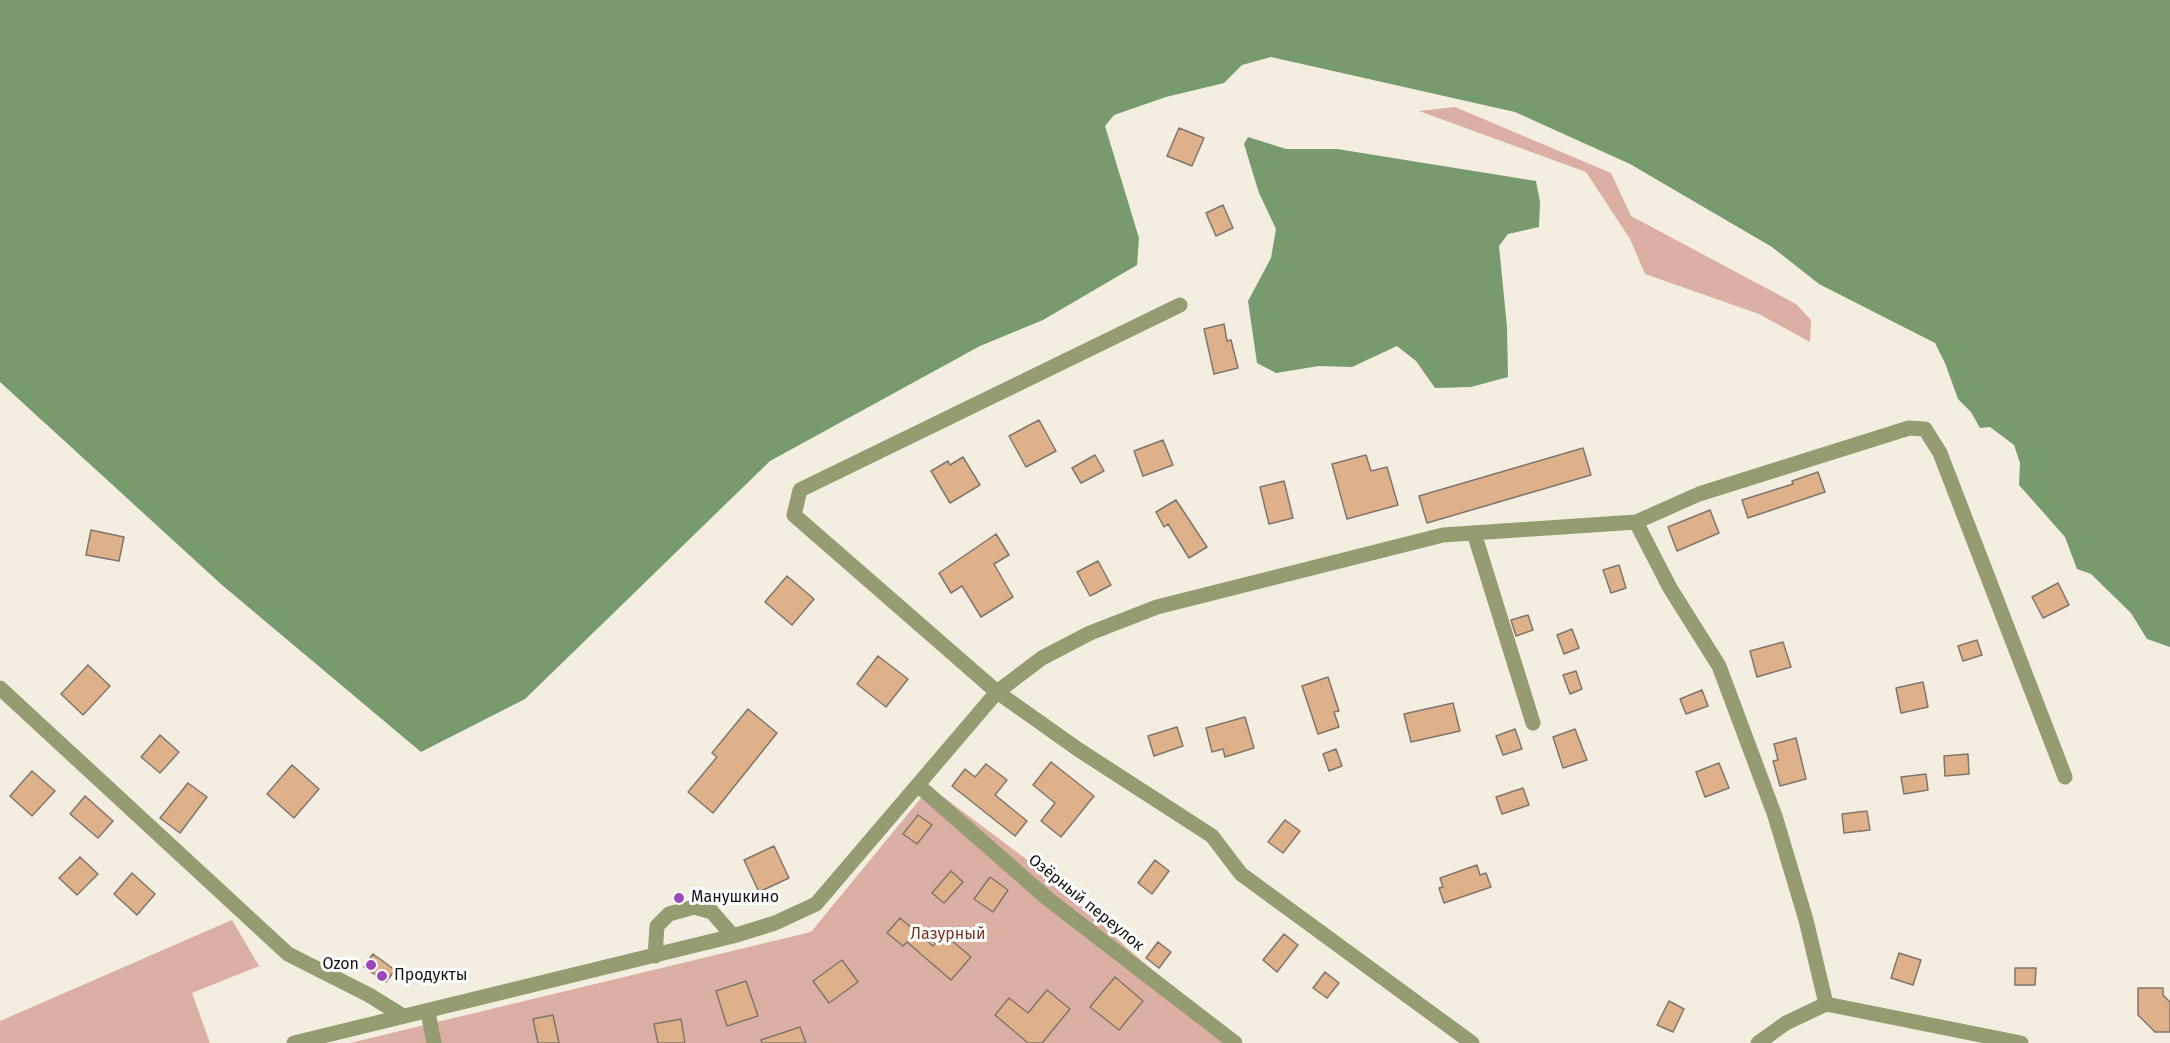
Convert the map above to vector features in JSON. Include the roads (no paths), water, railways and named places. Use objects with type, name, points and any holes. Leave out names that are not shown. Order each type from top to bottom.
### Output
[{"type":"street","points":[[1180,305],[800,490],[794,516],[997,692],[1079,750],[1212,836],[1241,874],[1472,1043]]},
{"type":"street","points":[[294,1043],[734,936],[775,923],[816,904],[997,692],[1042,658],[1090,633],[1157,607],[1443,535],[1636,522],[1699,495],[1909,428],[1925,429],[1940,453],[2065,777]]},
{"type":"street","points":[[1636,522],[1670,588],[1719,666],[1775,816],[1806,920],[1826,1004]]},
{"type":"street","points":[[1474,533],[1533,723]]},
{"type":"street","points":[[0,688],[288,954],[369,994],[403,1016]]},
{"type":"street","name":"Озёрный переулок","points":[[919,786],[1048,898],[1235,1043]]},
{"type":"street","points":[[655,956],[657,926],[669,914],[694,907],[712,912],[734,936]]},
{"type":"street","points":[[1758,1043],[1786,1023],[1826,1004],[2021,1043]]},
{"type":"street","points":[[428,1012],[434,1043]]},
{"type":"place","name":"Манушкино","points":[[679,898]]},
{"type":"place","name":"Ozon","points":[[371,965]]},
{"type":"place","name":"Продукты","points":[[382,976]]},
{"type":"park label","name":"Лазурный","points":[[948,935]]}]
